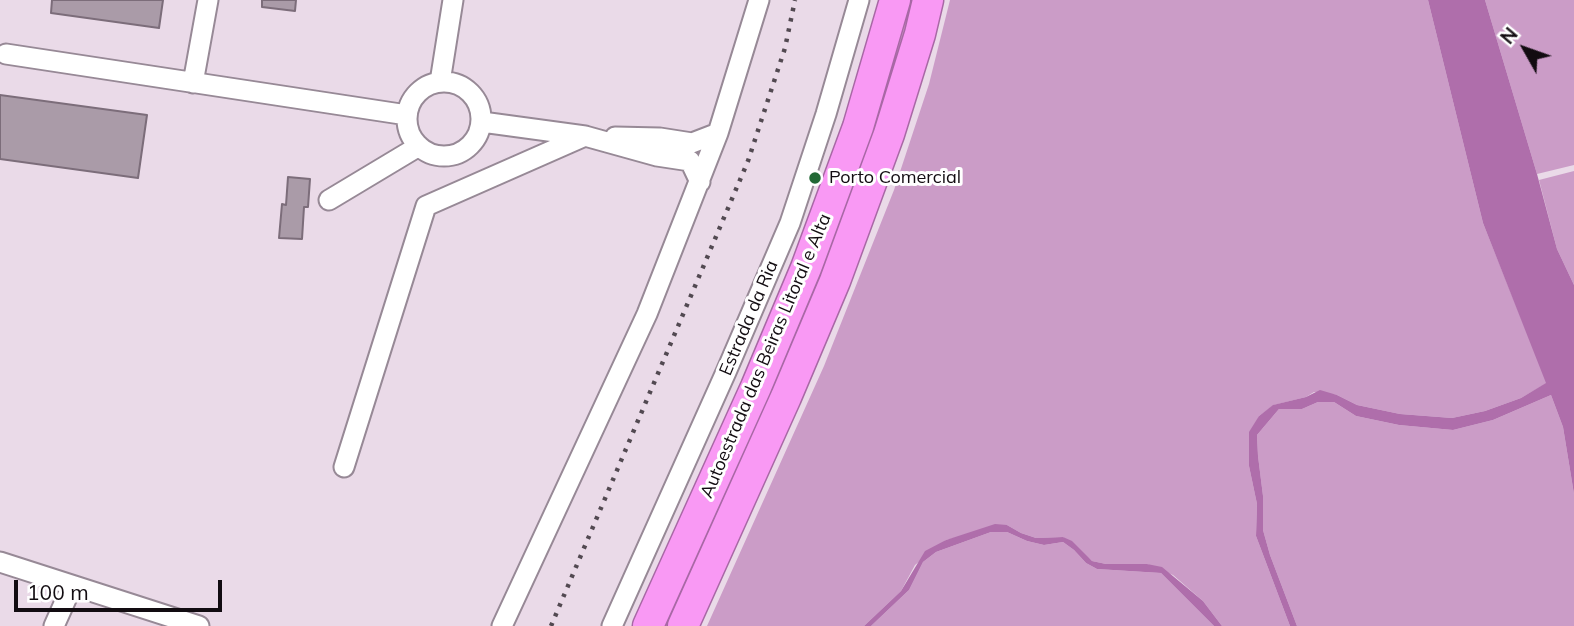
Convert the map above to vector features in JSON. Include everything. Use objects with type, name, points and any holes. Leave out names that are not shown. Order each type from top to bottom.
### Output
[{"type":"highway","name":"Autoestrada das Beiras Litoral e Alta","points":[[648,626],[756,387],[806,268],[858,127],[895,0]]},
{"type":"highway","name":"Autoestrada das Beiras Litoral e Alta","points":[[683,626],[835,281],[889,134],[928,0]]},
{"type":"street","points":[[193,83],[208,0]]},
{"type":"street","points":[[440,82],[453,0]]},
{"type":"street","points":[[502,626],[647,314],[718,133],[759,0]]},
{"type":"street","name":"Estrada da Ria","points":[[612,626],[790,223],[826,114],[859,0]]},
{"type":"street","points":[[6,54],[407,116]]},
{"type":"street","points":[[440,82],[456,83],[470,92],[480,106],[482,122],[477,138],[465,150],[449,156],[433,155],[419,146],[410,132],[407,116],[412,100],[424,88],[440,82]]},
{"type":"street","points":[[482,122],[585,136],[660,138],[692,143],[718,133]]},
{"type":"street","points":[[344,467],[426,206],[585,136],[657,156],[690,161],[700,182]]},
{"type":"street","points":[[329,200],[419,146]]},
{"type":"street","points":[[0,562],[200,626]]},
{"type":"street","points":[[54,626],[72,586]]},
{"type":"shaded area","points":[[901,0],[916,0],[840,239],[671,626],[657,626]]},
{"type":"shaded area","points":[[950,0],[1428,0],[1483,223],[1547,383],[1521,398],[1485,411],[1452,418],[1400,414],[1357,405],[1337,395],[1314,392],[1306,397],[1274,405],[1259,416],[1249,466],[1257,504],[1256,536],[1290,626],[1222,626],[1203,601],[1173,575],[1147,564],[1106,564],[1092,561],[1063,537],[1036,538],[1007,525],[946,540],[915,565],[901,591],[864,626],[707,626],[824,366],[894,190],[929,84]]},
{"type":"shaded area","points":[[1428,0],[1485,0],[1557,249],[1574,285],[1574,494],[1563,427],[1551,395],[1493,420],[1453,430],[1399,425],[1356,416],[1334,402],[1318,402],[1302,409],[1279,409],[1257,435],[1258,456],[1263,496],[1263,530],[1297,626],[1290,626],[1256,536],[1257,504],[1249,466],[1249,432],[1259,416],[1273,405],[1306,397],[1320,390],[1357,405],[1400,414],[1452,418],[1485,411],[1521,398],[1546,383],[1483,223]]},
{"type":"shaded area","points":[[1485,0],[1574,0],[1574,165],[1537,174]]},
{"type":"shaded area","points":[[1574,171],[1574,285],[1557,249],[1539,180]]},
{"type":"shaded area","points":[[1551,395],[1563,427],[1574,494],[1574,626],[1297,626],[1263,530],[1263,496],[1257,435],[1279,409],[1302,409],[1318,402],[1334,402],[1356,416],[1399,425],[1453,430],[1493,420]]},
{"type":"shaded area","points":[[995,524],[1007,525],[1036,538],[1063,537],[1072,541],[1092,561],[1162,567],[1203,601],[1222,626],[1214,626],[1161,573],[1097,569],[1086,563],[1063,542],[1044,545],[1007,532],[991,532],[936,552],[923,562],[909,590],[871,626],[864,626],[901,591],[925,551],[946,540]]},
{"type":"shaded area","points":[[991,532],[1007,532],[1044,545],[1063,542],[1086,563],[1097,569],[1161,573],[1214,626],[871,626],[909,590],[923,562],[936,552]]},
{"type":"building","points":[[52,0],[163,0],[159,28],[51,13]]},
{"type":"building","points":[[262,0],[296,0],[295,11],[262,7]]},
{"type":"building","points":[[0,95],[147,115],[138,178],[0,159]]},
{"type":"building","points":[[288,177],[310,179],[308,207],[304,207],[302,239],[279,238],[282,204],[286,205]]},
{"type":"railway","points":[[551,626],[748,161],[785,48],[795,0]]},
{"type":"place","name":"Porto Comercial","points":[[815,178]]}]
